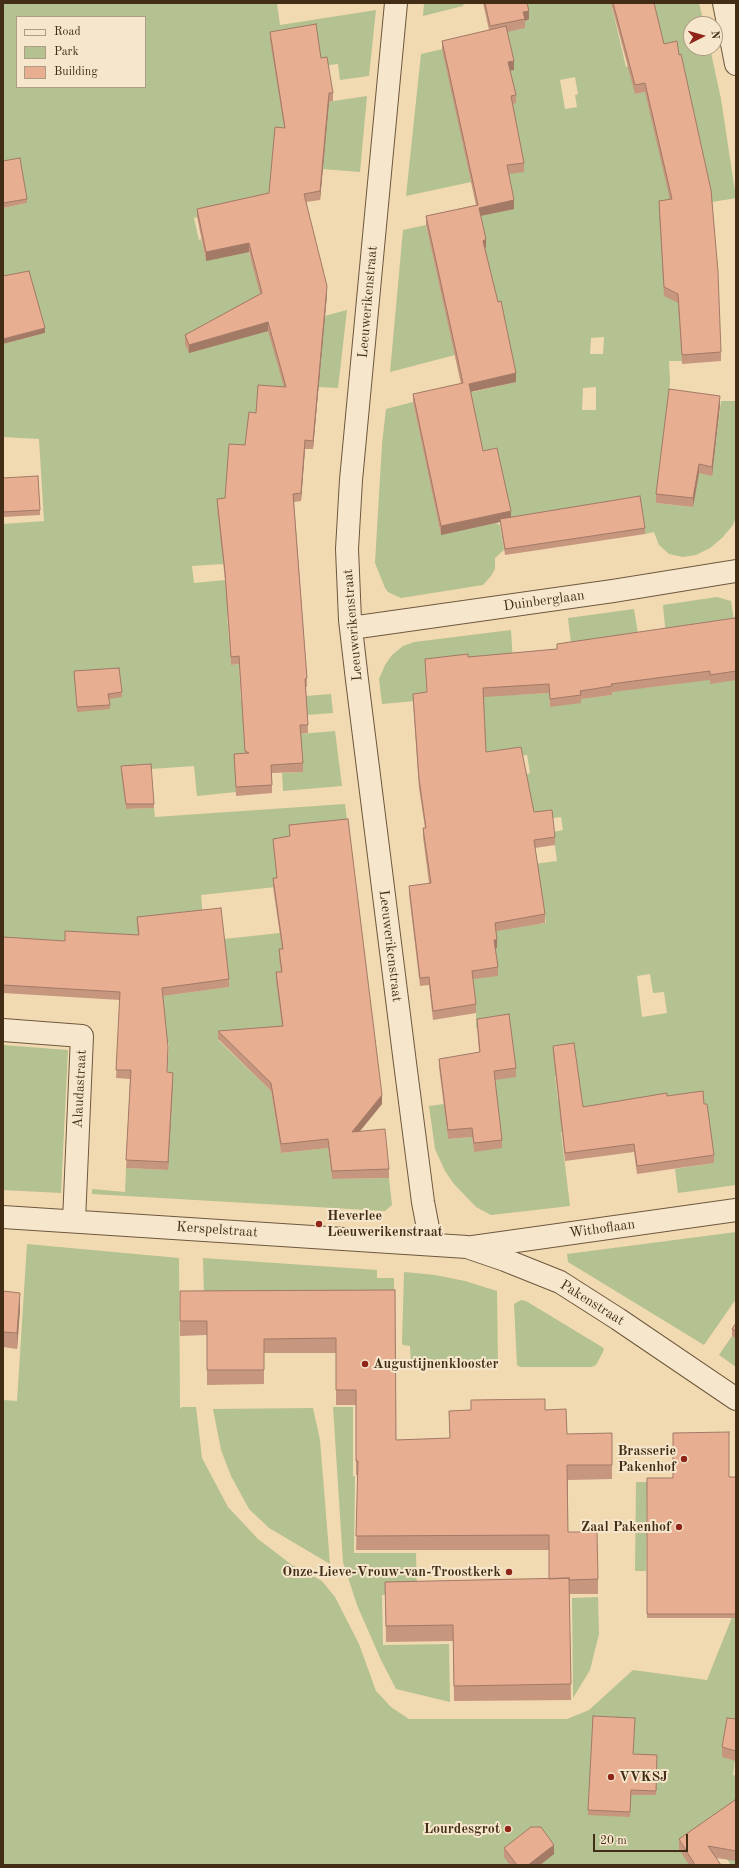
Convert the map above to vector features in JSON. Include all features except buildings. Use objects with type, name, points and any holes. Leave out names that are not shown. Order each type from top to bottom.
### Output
[{"type":"street","name":"Leeuwerikenstraat","points":[[396,3],[351,480],[347,549],[351,628],[423,1202],[431,1244]]},
{"type":"street","points":[[724,3],[736,64]]},
{"type":"street","name":"Duinberglaan","points":[[351,628],[612,591],[736,571]]},
{"type":"street","name":"Alaudastraat","points":[[3,1030],[82,1036],[74,1222]]},
{"type":"street","name":"Withoflaan","points":[[467,1247],[736,1210]]},
{"type":"street","name":"Kerspelstraat","points":[[3,1217],[431,1244]]},
{"type":"street","name":"Pakenstraat","points":[[431,1244],[467,1247],[505,1260],[560,1282],[618,1319],[736,1399]]},
{"type":"green space","points":[[3,3],[277,3],[280,25],[376,10],[369,76],[340,80],[338,64],[320,66],[281,109],[367,96],[360,172],[322,169],[268,209],[231,210],[194,218],[199,240],[201,239],[206,260],[248,251],[259,280],[268,331],[347,310],[338,388],[318,387],[256,421],[246,444],[225,507],[217,507],[219,519],[227,520],[223,564],[192,566],[194,583],[225,580],[226,593],[235,611],[227,612],[228,629],[231,665],[239,664],[241,701],[331,694],[333,713],[307,715],[246,775],[236,792],[197,796],[194,766],[122,771],[126,809],[154,808],[155,817],[345,804],[348,828],[290,834],[285,886],[201,895],[203,918],[143,971],[65,949],[3,945],[3,524],[44,521],[39,439],[3,437],[3,344],[45,333],[3,281],[3,208],[27,203],[3,166]]},
{"type":"green space","points":[[424,3],[464,3],[463,6],[423,16]]},
{"type":"green space","points":[[531,3],[611,3],[626,67],[638,63],[635,94],[645,92],[663,53],[653,3],[699,3],[702,16],[683,16],[683,56],[712,56],[721,99],[736,198],[659,211],[678,297],[682,361],[669,361],[670,382],[656,503],[693,507],[698,473],[712,475],[721,401],[736,401],[736,517],[733,525],[722,538],[710,548],[696,555],[683,557],[669,554],[659,545],[654,532],[645,534],[640,503],[511,523],[490,490],[469,391],[473,392],[516,382],[487,313],[478,213],[507,174],[524,171],[493,39],[525,5]],"holes":[[[575,77],[578,94],[575,95],[577,107],[565,109],[560,80]],[[604,337],[603,354],[590,354],[591,338]],[[596,387],[596,410],[582,410],[583,388]]]},
{"type":"green space","points":[[443,49],[471,182],[406,196],[421,54]]},
{"type":"green space","points":[[426,225],[455,355],[390,372],[403,230]]},
{"type":"green space","points":[[413,402],[441,534],[496,523],[500,525],[504,550],[495,558],[495,569],[483,585],[401,598],[388,592],[385,588],[375,563],[382,444],[386,409]]},
{"type":"green space","points":[[717,597],[731,601],[735,627],[666,637],[663,605]]},
{"type":"green space","points":[[634,609],[639,640],[572,651],[568,618]]},
{"type":"green space","points":[[511,630],[515,695],[549,693],[550,707],[580,699],[612,695],[611,684],[643,688],[676,684],[689,678],[736,680],[736,1185],[678,1193],[675,1169],[713,1163],[707,1112],[561,1132],[570,1206],[491,1215],[476,1207],[454,1184],[445,1171],[435,1149],[429,1106],[444,1104],[448,1139],[472,1137],[474,1152],[490,1083],[508,1023],[476,1028],[476,1013],[472,979],[494,949],[497,948],[495,930],[546,923],[544,909],[511,867],[557,861],[553,832],[563,830],[561,817],[525,822],[525,775],[530,773],[527,755],[496,759],[474,765],[425,667],[427,700],[382,704],[379,679],[385,665],[392,655],[403,646],[414,642]],"holes":[[[650,974],[653,993],[664,992],[667,1013],[642,1017],[637,976]],[[577,1074],[581,1098],[558,1101],[555,1076]]]},
{"type":"green space","points":[[335,731],[342,786],[283,791],[282,773],[303,772],[300,734]]},
{"type":"green space","points":[[280,933],[296,1032],[218,1040],[271,1091],[281,1153],[328,1148],[332,1179],[389,1178],[392,1205],[385,1211],[92,1194],[92,1189],[125,1192],[126,1168],[168,1170],[173,1081],[167,1081],[169,1043],[118,1040],[162,996],[229,987],[224,939]]},
{"type":"green space","points":[[3,1045],[68,1050],[61,1193],[3,1190]]},
{"type":"green space","points":[[736,1232],[736,1299],[704,1345],[568,1262],[567,1254]]},
{"type":"green space","points":[[27,1244],[179,1258],[180,1409],[182,1407],[196,1407],[202,1458],[228,1507],[258,1539],[292,1565],[322,1581],[335,1597],[359,1644],[376,1691],[391,1707],[409,1719],[567,1719],[589,1710],[633,1670],[707,1680],[736,1607],[736,1729],[733,1775],[736,1776],[736,1865],[731,1865],[707,1829],[713,1865],[3,1865],[3,1400],[17,1401]]},
{"type":"green space","points":[[203,1258],[377,1270],[377,1278],[394,1278],[394,1294],[204,1297]]},
{"type":"green space","points":[[404,1272],[435,1275],[465,1281],[497,1291],[498,1365],[411,1367],[410,1346],[403,1345],[402,1343]]},
{"type":"green space","points":[[521,1300],[526,1301],[602,1347],[604,1349],[603,1352],[596,1365],[592,1367],[520,1367],[517,1365],[514,1304]]},
{"type":"green space","points":[[732,1336],[736,1339],[736,1367],[719,1355]]},
{"type":"green space","points":[[333,1407],[353,1407],[353,1476],[355,1476],[354,1553],[416,1553],[417,1594],[382,1595],[383,1645],[449,1644],[450,1702],[396,1689],[381,1660],[357,1605],[343,1562]]},
{"type":"green space","points":[[313,1408],[320,1440],[330,1564],[269,1528],[249,1509],[231,1476],[221,1450],[213,1409]]},
{"type":"green space","points":[[636,1482],[647,1482],[646,1571],[635,1571]]},
{"type":"green space","points":[[598,1597],[599,1634],[590,1670],[573,1698],[572,1598]]},
{"type":"place","name":"Heverlee Leeuwerikenstraat","points":[[319,1224]]},
{"type":"place","name":"Augustijnenklooster","points":[[365,1364]]},
{"type":"place","name":"Brasserie Pakenhof","points":[[684,1459]]},
{"type":"place","name":"Zaal Pakenhof","points":[[679,1527]]},
{"type":"place","name":"Onze-Lieve-Vrouw-van-Troostkerk","points":[[509,1572]]},
{"type":"place","name":"VVKSJ","points":[[611,1777]]},
{"type":"place","name":"Lourdesgrot","points":[[508,1829]]}]
